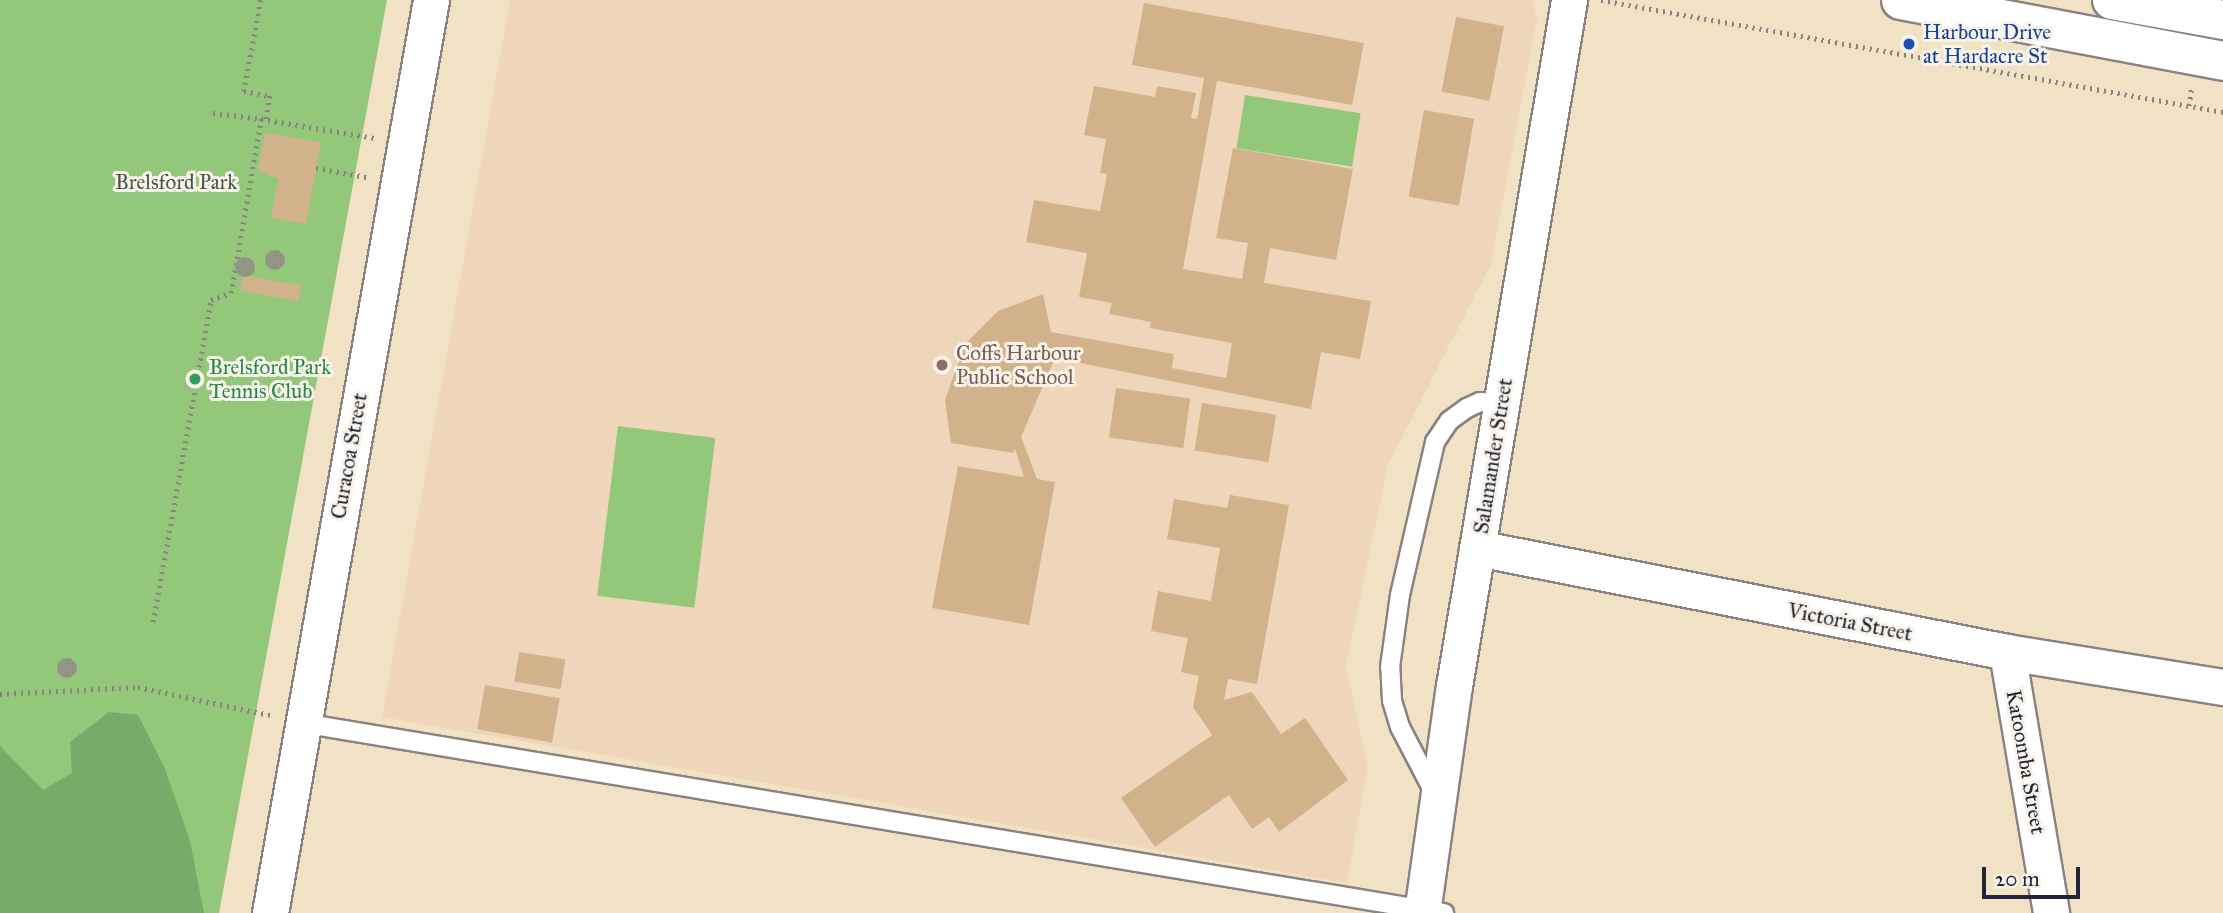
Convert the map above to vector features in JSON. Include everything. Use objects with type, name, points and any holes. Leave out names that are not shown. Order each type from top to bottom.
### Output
[{"type":"street","name":"Curacoa Street","points":[[270,913],[431,0]]},
{"type":"street","name":"Salamander Street","points":[[1430,912],[1438,800],[1569,0]]},
{"type":"street","points":[[1900,0],[2223,61]]},
{"type":"street","points":[[2112,0],[2223,20]]},
{"type":"street","name":"Victoria Street","points":[[1478,548],[2007,652],[2223,687]]},
{"type":"street","name":"Katoomba Street","points":[[2007,652],[2051,913]]},
{"type":"lane","points":[[1438,800],[1400,727],[1392,700],[1390,667],[1400,595],[1435,442],[1449,421],[1467,408],[1480,402],[1502,403]]},
{"type":"lane","points":[[302,723],[1430,912]]},
{"type":"path","points":[[153,622],[211,300],[231,293],[263,119],[270,96],[244,92],[261,0]]},
{"type":"path","points":[[1601,0],[2223,112]]},
{"type":"path","points":[[2189,106],[2192,86]]},
{"type":"path","points":[[213,113],[406,143]]},
{"type":"path","points":[[316,168],[398,184]]},
{"type":"path","points":[[0,694],[138,687],[302,723]]},
{"type":"shaded area","name":"Coffs Harbour Public School","points":[[510,0],[1533,0],[1537,19],[1491,264],[1388,465],[1346,666],[1368,766],[1347,883],[382,717]]},
{"type":"green space","name":"Brelsford Park","points":[[0,0],[387,0],[219,913],[0,913]]},
{"type":"green space","points":[[1245,95],[1361,113],[1352,167],[1237,148]]},
{"type":"green space","points":[[618,426],[715,438],[694,608],[597,596]]},
{"type":"green space","points":[[109,712],[138,715],[165,769],[190,841],[204,913],[0,913],[0,746],[43,790],[72,773],[70,742]]},
{"type":"building","points":[[1144,3],[1364,43],[1352,105],[1217,81],[1183,269],[1242,279],[1248,243],[1216,238],[1233,148],[1353,169],[1336,260],[1270,248],[1264,283],[1371,301],[1360,359],[1321,352],[1311,409],[1055,358],[1021,437],[1037,479],[1055,482],[1029,625],[932,608],[958,466],[1024,477],[1015,449],[1013,453],[951,443],[945,400],[965,344],[998,311],[1043,294],[1051,332],[1174,354],[1172,368],[1226,378],[1232,343],[1150,328],[1151,322],[1109,314],[1112,303],[1079,297],[1087,253],[1026,242],[1034,200],[1100,211],[1107,174],[1100,173],[1106,139],[1084,135],[1094,86],[1155,97],[1157,86],[1196,93],[1191,118],[1197,119],[1204,78],[1132,65]]},
{"type":"building","points":[[1456,17],[1504,26],[1490,101],[1441,92]]},
{"type":"building","points":[[1424,110],[1474,119],[1459,206],[1409,197]]},
{"type":"building","points":[[265,133],[321,142],[306,224],[271,218],[278,179],[258,171]]},
{"type":"building","points":[[243,275],[301,285],[298,301],[240,291]]},
{"type":"building","points":[[1116,388],[1190,398],[1183,448],[1109,438]]},
{"type":"building","points":[[1202,403],[1276,415],[1269,462],[1194,450]]},
{"type":"building","points":[[1230,495],[1289,505],[1257,684],[1228,679],[1224,700],[1252,692],[1281,734],[1305,718],[1348,780],[1279,832],[1269,817],[1252,829],[1229,795],[1155,847],[1121,798],[1212,735],[1193,707],[1199,676],[1181,672],[1188,638],[1151,631],[1158,591],[1211,601],[1220,548],[1167,539],[1174,499],[1227,508]]},
{"type":"building","points":[[519,652],[565,659],[561,689],[514,682]]},
{"type":"building","points":[[485,685],[560,698],[552,743],[477,729]]},
{"type":"place","name":"Harbour Drive at Hardacre St","points":[[1909,44]]},
{"type":"place","name":"Coffs Harbour Public School","points":[[942,365]]},
{"type":"place","name":"Brelsford Park Tennis Club","points":[[195,379]]}]
